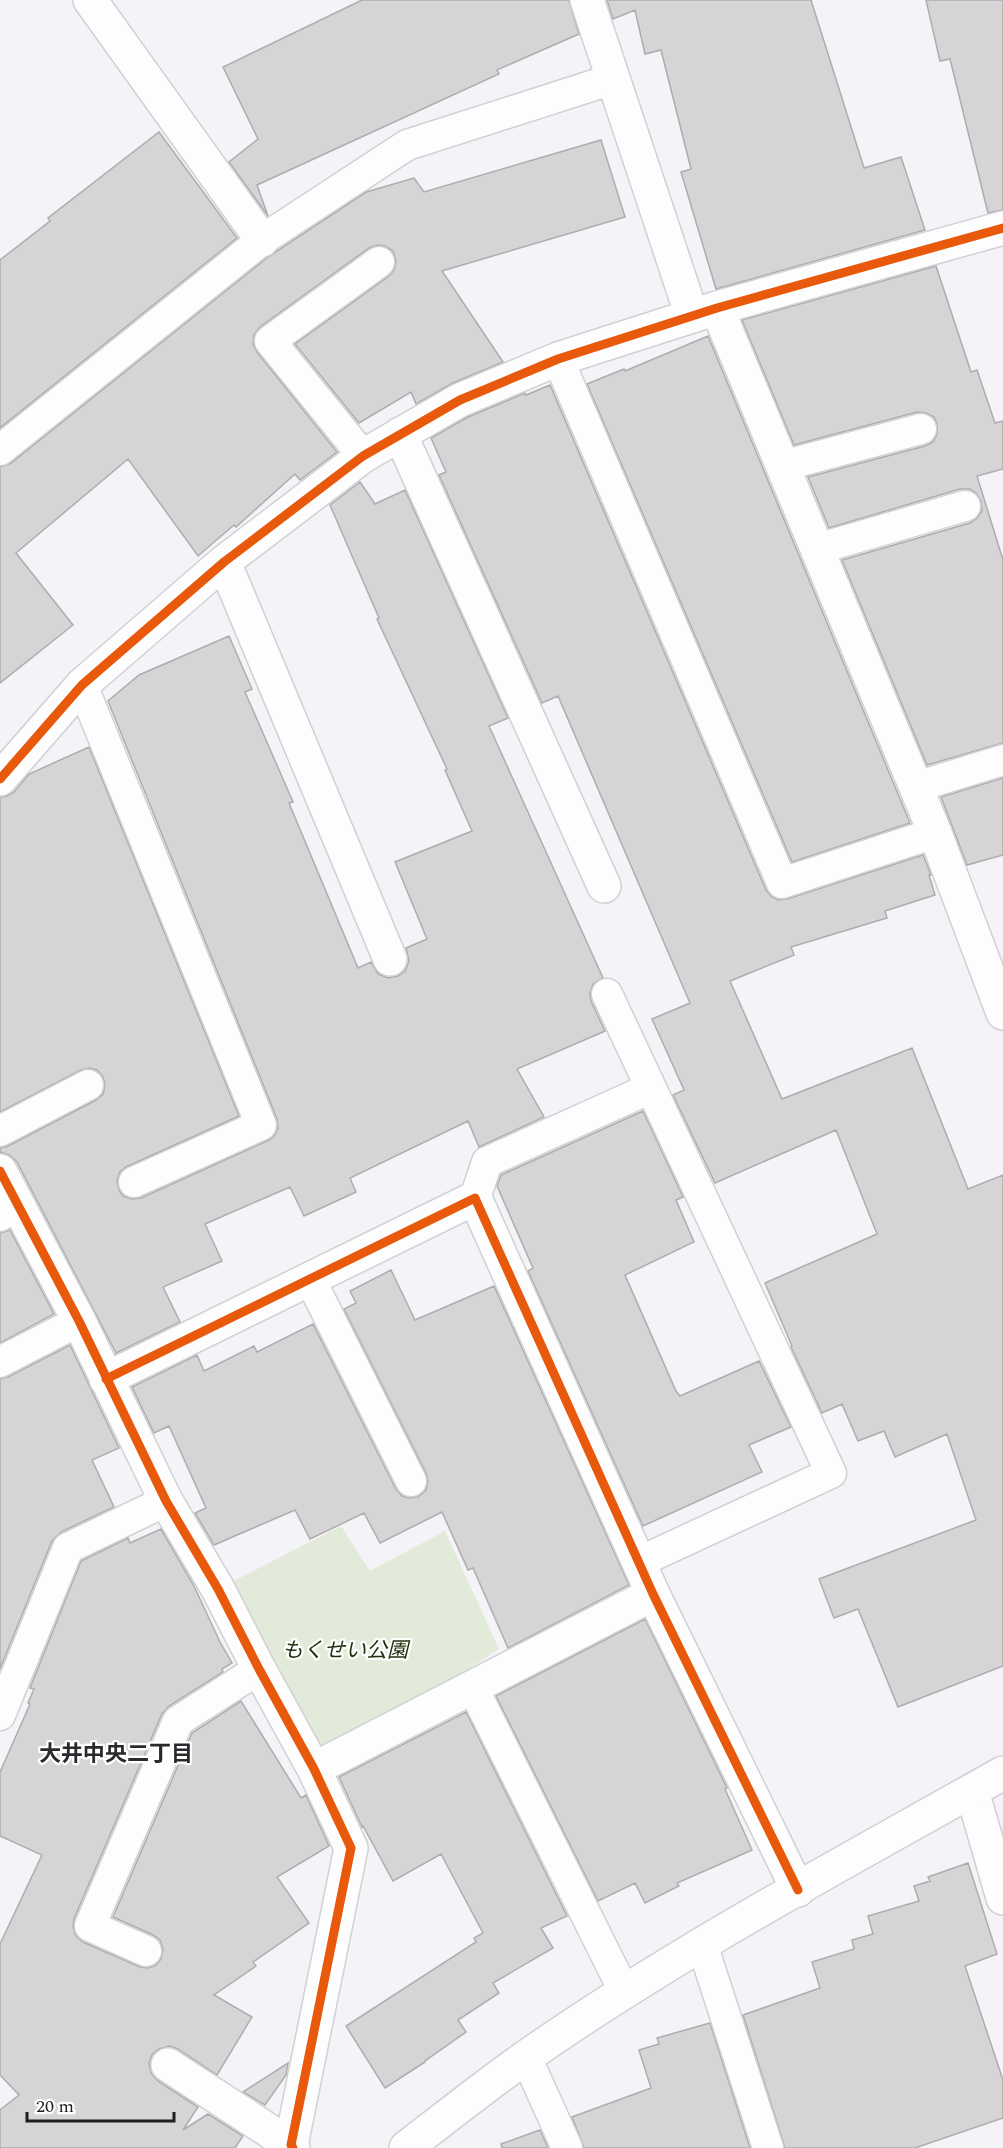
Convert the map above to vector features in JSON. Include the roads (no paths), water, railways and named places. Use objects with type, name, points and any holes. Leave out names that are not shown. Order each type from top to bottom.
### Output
[{"type":"street","points":[[90,0],[262,240]]},
{"type":"street","points":[[587,0],[613,79],[704,312],[782,466],[935,833],[1003,1013]]},
{"type":"street","points":[[0,779],[82,685],[224,562],[363,456],[460,400],[558,359],[704,312],[1003,228]]},
{"type":"street","points":[[400,434],[604,886]]},
{"type":"street","points":[[224,562],[390,959]]},
{"type":"street","points":[[0,1171],[9,1211],[79,1321],[166,1501],[218,1589],[314,1768],[351,1848],[292,2146],[168,2066]]},
{"type":"street","points":[[106,1379],[475,1197],[653,1594],[798,1890]]},
{"type":"street","points":[[314,1768],[653,1594]]},
{"type":"street","points":[[406,2148],[526,2057],[702,1944],[1003,1773]]},
{"type":"street","points":[[972,1791],[1003,1898]]},
{"type":"lane","points":[[0,450],[262,240],[407,146],[613,79]]},
{"type":"lane","points":[[363,456],[270,341],[379,262]]},
{"type":"lane","points":[[558,359],[782,883],[935,833]]},
{"type":"lane","points":[[782,466],[921,429]]},
{"type":"lane","points":[[817,549],[965,506]]},
{"type":"lane","points":[[82,685],[261,1125],[134,1182]]},
{"type":"lane","points":[[916,787],[1003,760]]},
{"type":"lane","points":[[607,994],[831,1473],[639,1562]]},
{"type":"lane","points":[[0,1131],[88,1085]]},
{"type":"lane","points":[[475,1197],[487,1162],[651,1088]]},
{"type":"lane","points":[[310,1278],[411,1480]]},
{"type":"lane","points":[[0,1362],[79,1321]]},
{"type":"lane","points":[[0,1714],[69,1548],[166,1501]]},
{"type":"lane","points":[[146,1951],[90,1926],[178,1721],[259,1669]]},
{"type":"lane","points":[[473,1688],[625,1993]]},
{"type":"lane","points":[[702,1944],[768,2148]]},
{"type":"lane","points":[[526,2057],[567,2148]]},
{"type":"district","name":"大井中央二丁目","points":[[116,1753]]},
{"type":"park label","name":"もくせい公園","points":[[345,1650]]}]
